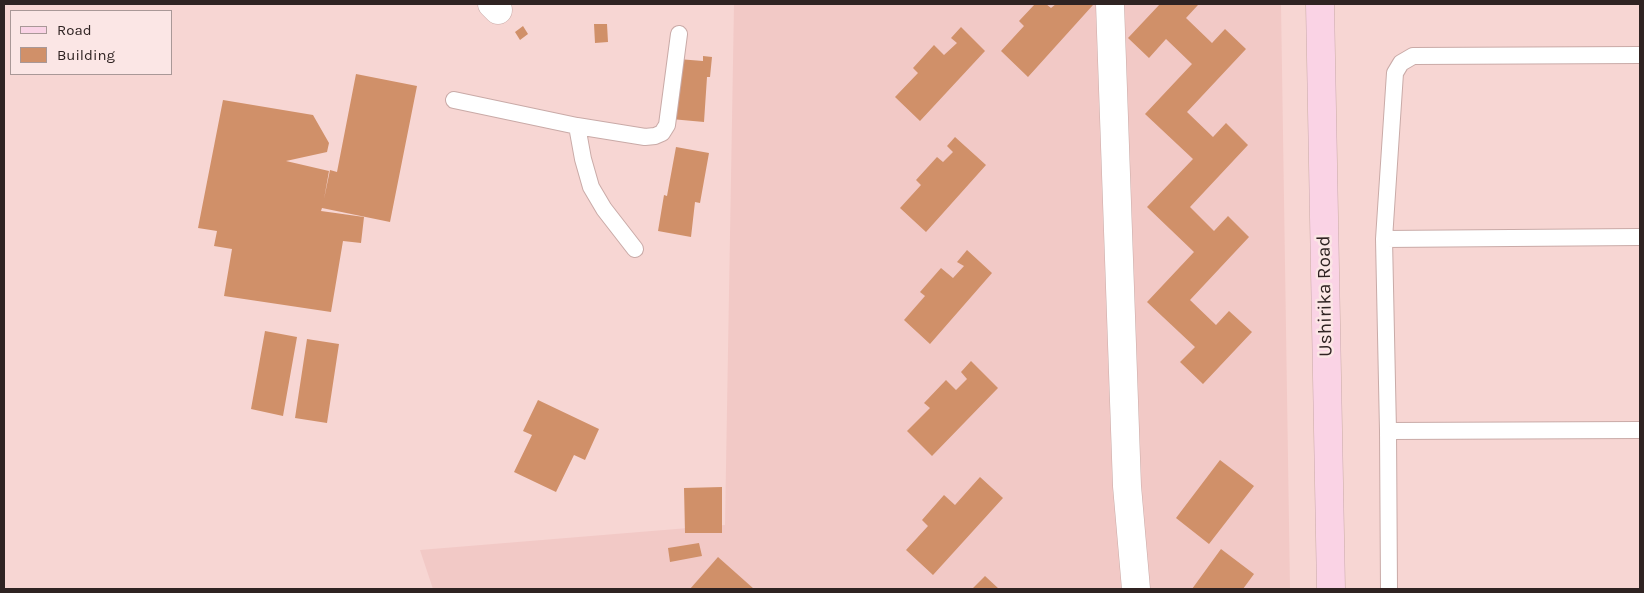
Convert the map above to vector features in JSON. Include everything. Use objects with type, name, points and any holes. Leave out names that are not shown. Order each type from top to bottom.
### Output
[{"type":"street","points":[[1110,4],[1127,486],[1136,589]]},
{"type":"street","name":"Ushirika Road","points":[[1320,4],[1331,589]]},
{"type":"lane","points":[[454,100],[578,126],[645,137],[655,136],[662,133],[666,125],[679,34]]},
{"type":"lane","points":[[1388,589],[1388,431],[1384,239],[1394,73],[1401,63],[1413,56],[1640,55]]},
{"type":"lane","points":[[578,126],[582,159],[591,187],[604,209],[635,249]]},
{"type":"lane","points":[[1384,239],[1640,237]]},
{"type":"lane","points":[[1388,431],[1640,430]]},
{"type":"shaded area","points":[[734,4],[1281,4],[1290,589],[433,589],[420,550],[725,525]]},
{"type":"building","points":[[1035,4],[1046,4],[1051,8],[1056,4],[1093,5],[1028,77],[1001,51],[1024,26],[1019,21]]},
{"type":"building","points":[[1160,4],[1197,4],[1186,18],[1212,43],[1225,29],[1246,49],[1187,112],[1213,137],[1226,123],[1248,145],[1190,207],[1214,231],[1228,216],[1249,237],[1190,300],[1216,325],[1229,311],[1252,332],[1203,384],[1180,362],[1195,347],[1147,302],[1194,252],[1147,207],[1193,159],[1145,114],[1192,64],[1166,39],[1149,58],[1128,38]]},
{"type":"building","points":[[594,24],[607,24],[608,42],[595,43]]},
{"type":"building","points":[[523,26],[528,34],[520,40],[515,32]]},
{"type":"building","points":[[961,27],[985,51],[920,121],[895,97],[918,73],[913,68],[934,45],[944,55],[957,43],[951,38]]},
{"type":"building","points":[[703,56],[712,57],[710,77],[707,77],[704,122],[671,119],[678,59],[703,61]]},
{"type":"building","points":[[356,74],[417,86],[390,222],[322,208],[321,211],[364,217],[361,243],[343,241],[331,312],[224,296],[232,249],[214,246],[217,231],[198,228],[223,100],[313,115],[329,143],[327,152],[286,161],[329,171],[324,199],[330,170],[337,172]]},
{"type":"building","points":[[955,137],[986,165],[926,232],[900,208],[921,185],[916,180],[937,157],[943,162],[953,152],[947,146]]},
{"type":"building","points":[[676,147],[709,153],[700,203],[695,202],[691,237],[658,231],[664,195],[667,196]]},
{"type":"building","points":[[967,250],[992,273],[930,344],[904,320],[925,296],[920,292],[941,268],[953,278],[964,266],[957,262]]},
{"type":"building","points":[[265,331],[297,337],[283,416],[251,409]]},
{"type":"building","points":[[307,339],[339,344],[327,423],[295,418]]},
{"type":"building","points":[[971,361],[998,388],[932,456],[907,431],[930,408],[924,403],[946,380],[956,390],[967,379],[961,372]]},
{"type":"building","points":[[538,400],[599,429],[585,460],[574,455],[556,492],[514,472],[532,435],[523,431]]},
{"type":"building","points":[[1220,460],[1254,486],[1209,544],[1176,518]]},
{"type":"building","points":[[980,477],[1003,498],[933,575],[906,550],[928,526],[922,520],[944,495],[955,505]]},
{"type":"building","points":[[722,487],[722,533],[685,533],[684,488]]},
{"type":"building","points":[[699,543],[702,556],[670,562],[668,548]]},
{"type":"building","points":[[1221,549],[1254,574],[1243,589],[1192,589]]},
{"type":"building","points":[[718,557],[754,589],[690,589]]},
{"type":"building","points":[[985,576],[999,589],[972,589]]}]
